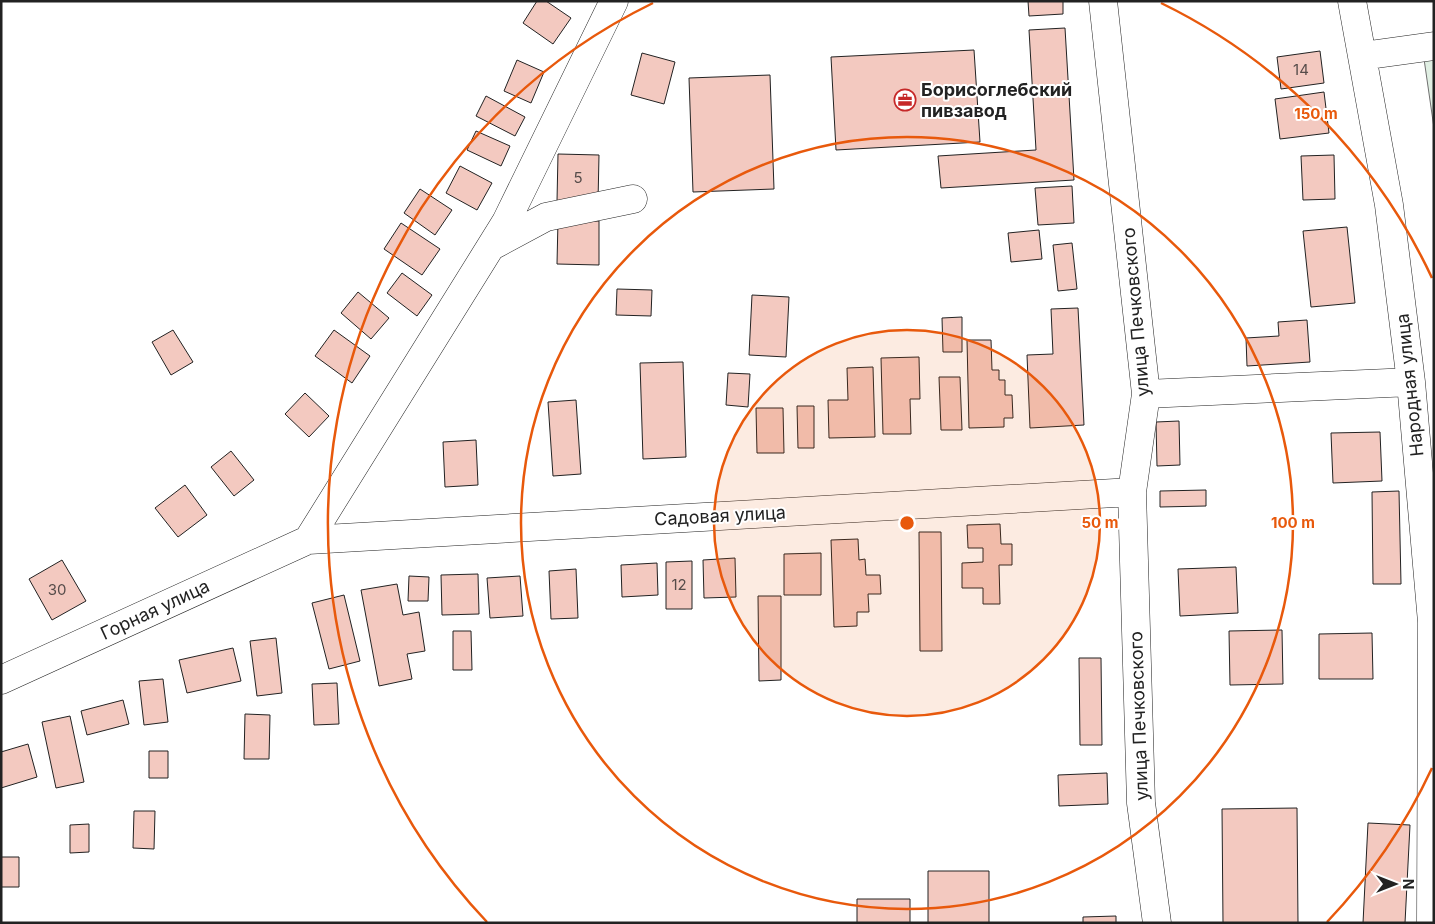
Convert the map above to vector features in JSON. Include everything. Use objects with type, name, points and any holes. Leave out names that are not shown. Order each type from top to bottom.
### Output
[{"type":"street","points":[[308,540],[506,222],[614,1]]},
{"type":"street","name":"улица Печковского","points":[[1103,1],[1146,394],[1132,492],[1141,803],[1157,923]]},
{"type":"street","name":"Народная улица","points":[[1352,1],[1389,205],[1411,382],[1433,622],[1431,923]]},
{"type":"street","points":[[1362,56],[1434,46]]},
{"type":"street","points":[[490,247],[546,217],[633,199]]},
{"type":"street","points":[[1146,394],[1411,382]]},
{"type":"street","name":"Садовая улица","points":[[308,540],[1132,492]]},
{"type":"street","name":"Горная улица","points":[[1,680],[308,540]]},
{"type":"green space","points":[[1434,51],[1434,128],[1423,52]]},
{"type":"building","points":[[537,1],[546,1],[571,18],[553,44],[523,23]]},
{"type":"building","points":[[1028,1],[1063,1],[1063,14],[1029,16]]},
{"type":"building","points":[[1065,28],[1074,180],[941,188],[938,156],[1036,150],[1029,30]]},
{"type":"building","points":[[974,50],[980,142],[836,150],[831,57]]},
{"type":"building","points":[[1320,51],[1324,83],[1281,89],[1277,57]]},
{"type":"building","points":[[642,53],[675,62],[664,104],[631,95]]},
{"type":"building","points":[[517,60],[544,72],[531,103],[504,91]]},
{"type":"building","points":[[770,75],[774,189],[693,192],[689,78]]},
{"type":"building","points":[[1324,92],[1329,133],[1280,139],[1275,99]]},
{"type":"building","points":[[486,96],[525,117],[515,136],[476,116]]},
{"type":"building","points":[[476,131],[510,146],[501,166],[467,150]]},
{"type":"building","points":[[558,154],[599,155],[598,202],[557,201]]},
{"type":"building","points":[[1334,155],[1335,199],[1303,200],[1301,156]]},
{"type":"building","points":[[460,166],[492,183],[477,210],[446,193]]},
{"type":"building","points":[[1072,186],[1074,223],[1038,225],[1035,188]]},
{"type":"building","points":[[420,189],[452,210],[435,235],[404,213]]},
{"type":"building","points":[[558,220],[599,221],[599,265],[557,264]]},
{"type":"building","points":[[401,223],[440,249],[422,275],[384,249]]},
{"type":"building","points":[[1347,227],[1355,303],[1311,307],[1303,231]]},
{"type":"building","points":[[1039,230],[1042,259],[1011,262],[1008,233]]},
{"type":"building","points":[[1072,243],[1077,289],[1058,291],[1053,245]]},
{"type":"building","points":[[402,273],[432,295],[417,316],[387,293]]},
{"type":"building","points":[[617,289],[652,290],[651,316],[616,315]]},
{"type":"building","points":[[358,292],[389,318],[371,339],[341,313]]},
{"type":"building","points":[[752,295],[789,297],[786,357],[749,355]]},
{"type":"building","points":[[1078,308],[1084,425],[1030,428],[1027,355],[1053,354],[1051,309]]},
{"type":"building","points":[[962,317],[962,352],[943,352],[942,318]]},
{"type":"building","points":[[1307,320],[1310,362],[1247,366],[1246,338],[1279,336],[1278,322]]},
{"type":"building","points":[[173,330],[193,362],[171,375],[152,342]]},
{"type":"building","points":[[334,330],[370,356],[352,383],[315,356]]},
{"type":"building","points":[[967,340],[991,340],[992,370],[999,370],[999,380],[1005,380],[1005,395],[1012,395],[1013,418],[1004,418],[1004,427],[969,428]]},
{"type":"building","points":[[919,357],[920,399],[910,399],[911,434],[883,434],[881,358]]},
{"type":"building","points":[[683,362],[686,457],[643,459],[640,363]]},
{"type":"building","points":[[873,367],[875,437],[829,438],[828,400],[848,400],[847,368]]},
{"type":"building","points":[[728,373],[750,374],[748,407],[726,405]]},
{"type":"building","points":[[939,377],[960,377],[962,430],[941,430]]},
{"type":"building","points":[[305,393],[329,416],[309,437],[285,414]]},
{"type":"building","points":[[576,400],[581,474],[553,476],[548,402]]},
{"type":"building","points":[[797,406],[814,406],[814,448],[798,448]]},
{"type":"building","points":[[756,408],[783,408],[784,453],[757,453]]},
{"type":"building","points":[[1179,421],[1180,465],[1157,466],[1156,422]]},
{"type":"building","points":[[1380,432],[1382,481],[1333,483],[1331,433]]},
{"type":"building","points":[[476,440],[478,485],[445,487],[443,442]]},
{"type":"building","points":[[231,451],[254,480],[234,496],[211,467]]},
{"type":"building","points":[[185,485],[207,515],[178,537],[155,508]]},
{"type":"building","points":[[1206,490],[1206,506],[1160,507],[1160,491]]},
{"type":"building","points":[[1399,491],[1401,584],[1373,584],[1372,492]]},
{"type":"building","points":[[1000,524],[1001,544],[1012,544],[1012,565],[999,565],[1000,604],[983,604],[983,588],[962,588],[962,563],[983,562],[983,548],[968,548],[967,525]]},
{"type":"building","points":[[919,532],[941,532],[942,651],[920,651]]},
{"type":"building","points":[[858,539],[859,560],[865,559],[866,575],[880,575],[881,594],[868,594],[869,612],[857,612],[857,626],[834,627],[831,540]]},
{"type":"building","points":[[821,553],[821,595],[784,595],[784,554]]},
{"type":"building","points":[[735,558],[736,597],[704,598],[703,560]]},
{"type":"building","points":[[62,560],[86,601],[52,620],[29,579]]},
{"type":"building","points":[[692,561],[692,609],[666,609],[666,562]]},
{"type":"building","points":[[657,563],[658,595],[622,597],[621,565]]},
{"type":"building","points":[[1236,567],[1238,613],[1180,616],[1178,569]]},
{"type":"building","points":[[576,569],[578,618],[551,619],[549,571]]},
{"type":"building","points":[[478,574],[479,614],[442,615],[441,575]]},
{"type":"building","points":[[409,576],[429,577],[428,601],[408,601]]},
{"type":"building","points":[[520,576],[523,616],[490,618],[487,578]]},
{"type":"building","points":[[397,584],[403,615],[419,612],[425,651],[407,654],[412,679],[379,686],[361,590]]},
{"type":"building","points":[[344,595],[360,661],[329,669],[312,603]]},
{"type":"building","points":[[758,596],[781,596],[781,680],[759,681]]},
{"type":"building","points":[[1282,630],[1283,684],[1230,685],[1229,631]]},
{"type":"building","points":[[453,631],[471,631],[472,670],[453,670]]},
{"type":"building","points":[[1372,633],[1373,679],[1319,679],[1319,634]]},
{"type":"building","points":[[276,638],[282,693],[257,696],[250,641]]},
{"type":"building","points":[[233,648],[241,681],[187,693],[179,660]]},
{"type":"building","points":[[1079,658],[1101,658],[1102,745],[1080,745]]},
{"type":"building","points":[[163,679],[168,722],[144,725],[139,681]]},
{"type":"building","points":[[337,683],[339,724],[314,725],[312,684]]},
{"type":"building","points":[[123,700],[129,724],[87,735],[81,711]]},
{"type":"building","points":[[245,714],[270,715],[269,759],[244,759]]},
{"type":"building","points":[[70,716],[84,782],[56,788],[42,722]]},
{"type":"building","points":[[28,744],[37,777],[1,788],[1,752]]},
{"type":"building","points":[[149,751],[168,751],[168,778],[149,778]]},
{"type":"building","points":[[1107,773],[1108,804],[1059,806],[1058,775]]},
{"type":"building","points":[[1297,808],[1298,923],[1223,923],[1222,809]]},
{"type":"building","points":[[134,811],[155,811],[154,849],[133,848]]},
{"type":"building","points":[[1368,823],[1410,825],[1405,923],[1363,923]]},
{"type":"building","points":[[89,824],[89,852],[70,853],[70,825]]},
{"type":"building","points":[[1,857],[19,857],[19,887],[1,887]]},
{"type":"building","points":[[928,871],[989,871],[989,923],[928,923]]},
{"type":"building","points":[[857,899],[910,899],[910,923],[857,923]]},
{"type":"building","points":[[1116,916],[1116,923],[1083,923],[1083,917]]},
{"type":"place","name":"Борисоглебский пивзавод","points":[[905,100]]}]
